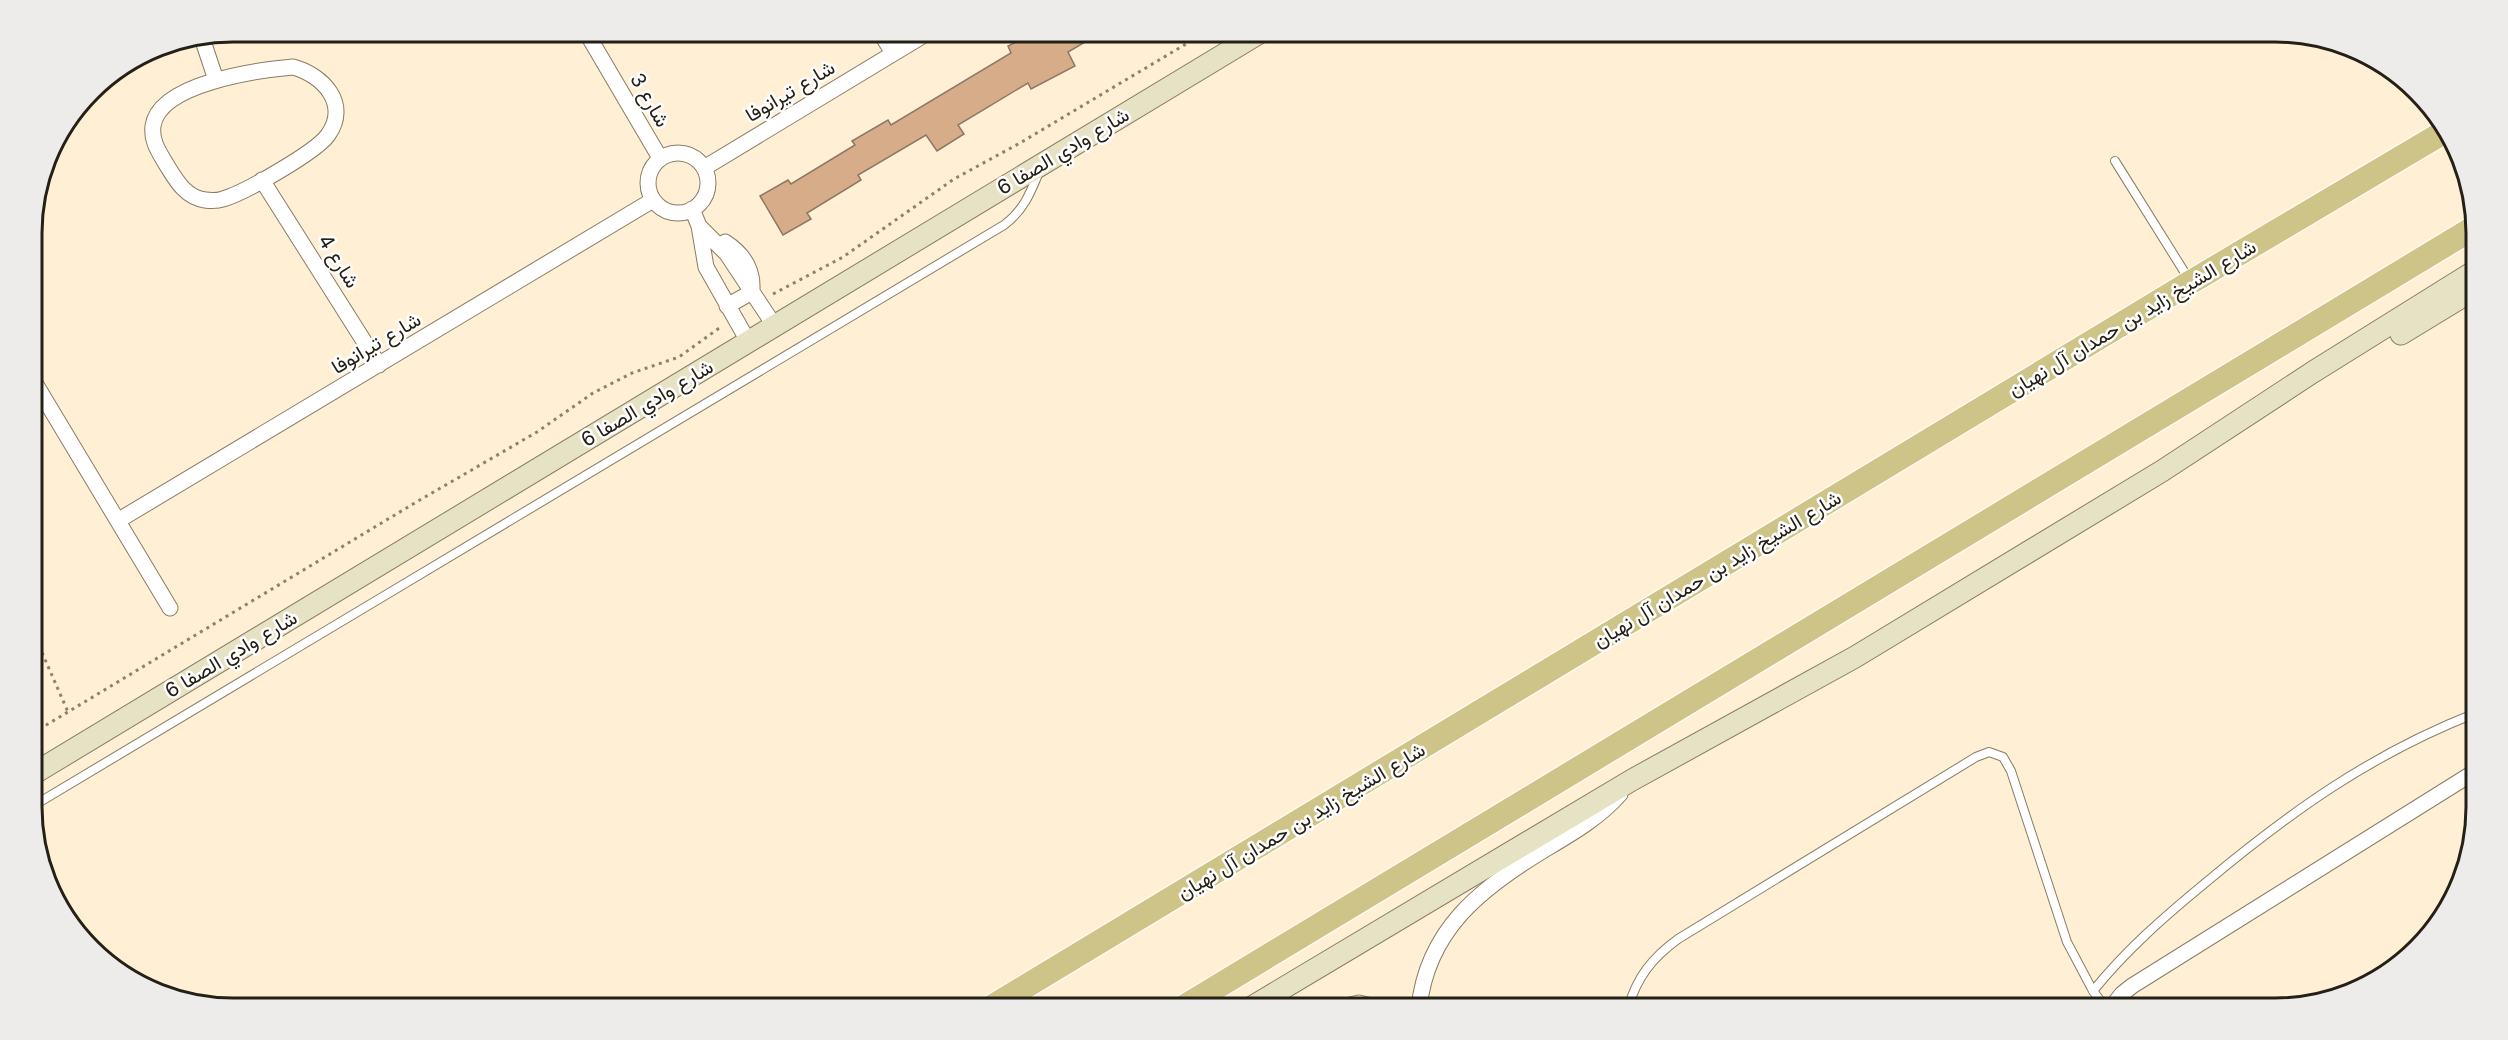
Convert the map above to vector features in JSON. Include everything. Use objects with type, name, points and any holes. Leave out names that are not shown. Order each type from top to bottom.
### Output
[{"type":"main road","name":"شارع الشيخ زايد بن حمدان آل نهيان","points":[[1007,998],[2191,282],[2438,135]]},
{"type":"main road","points":[[1199,998],[2466,232]]},
{"type":"street","name":"شارع 3","points":[[592,42],[660,158]]},
{"type":"street","points":[[886,42],[893,53]]},
{"type":"street","name":"شارع تيرانوفا","points":[[704,168],[912,42]]},
{"type":"street","name":"شارع وادي الصفا 6","points":[[42,769],[1244,42]]},
{"type":"street","points":[[204,45],[216,80]]},
{"type":"street","points":[[293,67],[309,71],[322,80],[331,93],[335,108],[333,124],[328,135],[318,145],[262,180],[226,198],[214,201],[201,199],[189,194],[180,185],[157,150],[153,138],[153,125],[166,104],[178,96],[216,80],[293,67]]},
{"type":"street","points":[[671,153],[684,153],[696,158],[704,168],[708,186],[700,203],[692,209],[682,213],[671,212],[661,208],[653,200],[648,190],[648,178],[651,167],[660,158],[671,153]]},
{"type":"street","name":"شارع 4","points":[[262,180],[379,365]]},
{"type":"street","name":"شارع تيرانوفا","points":[[119,520],[653,200]]},
{"type":"street","points":[[692,209],[704,230],[727,254],[774,326]]},
{"type":"street","points":[[704,230],[706,267],[748,342]]},
{"type":"street","points":[[1267,998],[1632,780],[1855,657],[2162,471],[2313,372],[2466,277]]},
{"type":"street","points":[[2313,372],[2339,364],[2382,345],[2466,294]]},
{"type":"street","points":[[730,311],[755,297]]},
{"type":"street","points":[[42,394],[170,608]]},
{"type":"street","points":[[2119,998],[2132,986],[2466,777]]},
{"type":"street","points":[[1422,998],[1432,958],[1454,922],[1468,905],[1500,877],[1593,820],[1632,780]]},
{"type":"lane","points":[[2115,161],[2191,282]]},
{"type":"lane","points":[[42,801],[1004,225],[1014,218],[1028,199],[1043,162]]},
{"type":"lane","points":[[2093,991],[2123,956],[2154,926],[2247,848],[2302,806],[2367,765],[2466,718]]},
{"type":"lane","points":[[1631,998],[1645,969],[1660,952],[1678,939],[1976,757],[1989,752],[2002,758],[2011,771],[2057,916],[2071,950],[2098,998]]},
{"type":"path","points":[[755,297],[804,280],[843,257],[954,178],[1020,144],[1189,42]]},
{"type":"path","points":[[42,728],[537,432],[593,393],[632,373],[679,357],[707,338],[730,311]]},
{"type":"path","points":[[42,653],[68,712]]},
{"type":"building","points":[[1016,42],[1085,42],[1068,52],[1075,66],[1031,89],[1028,83],[958,125],[964,134],[937,151],[926,135],[858,175],[861,180],[807,213],[811,219],[783,235],[760,196],[788,180],[791,184],[855,145],[852,141],[888,120],[891,125],[1011,53],[1008,46]]}]
